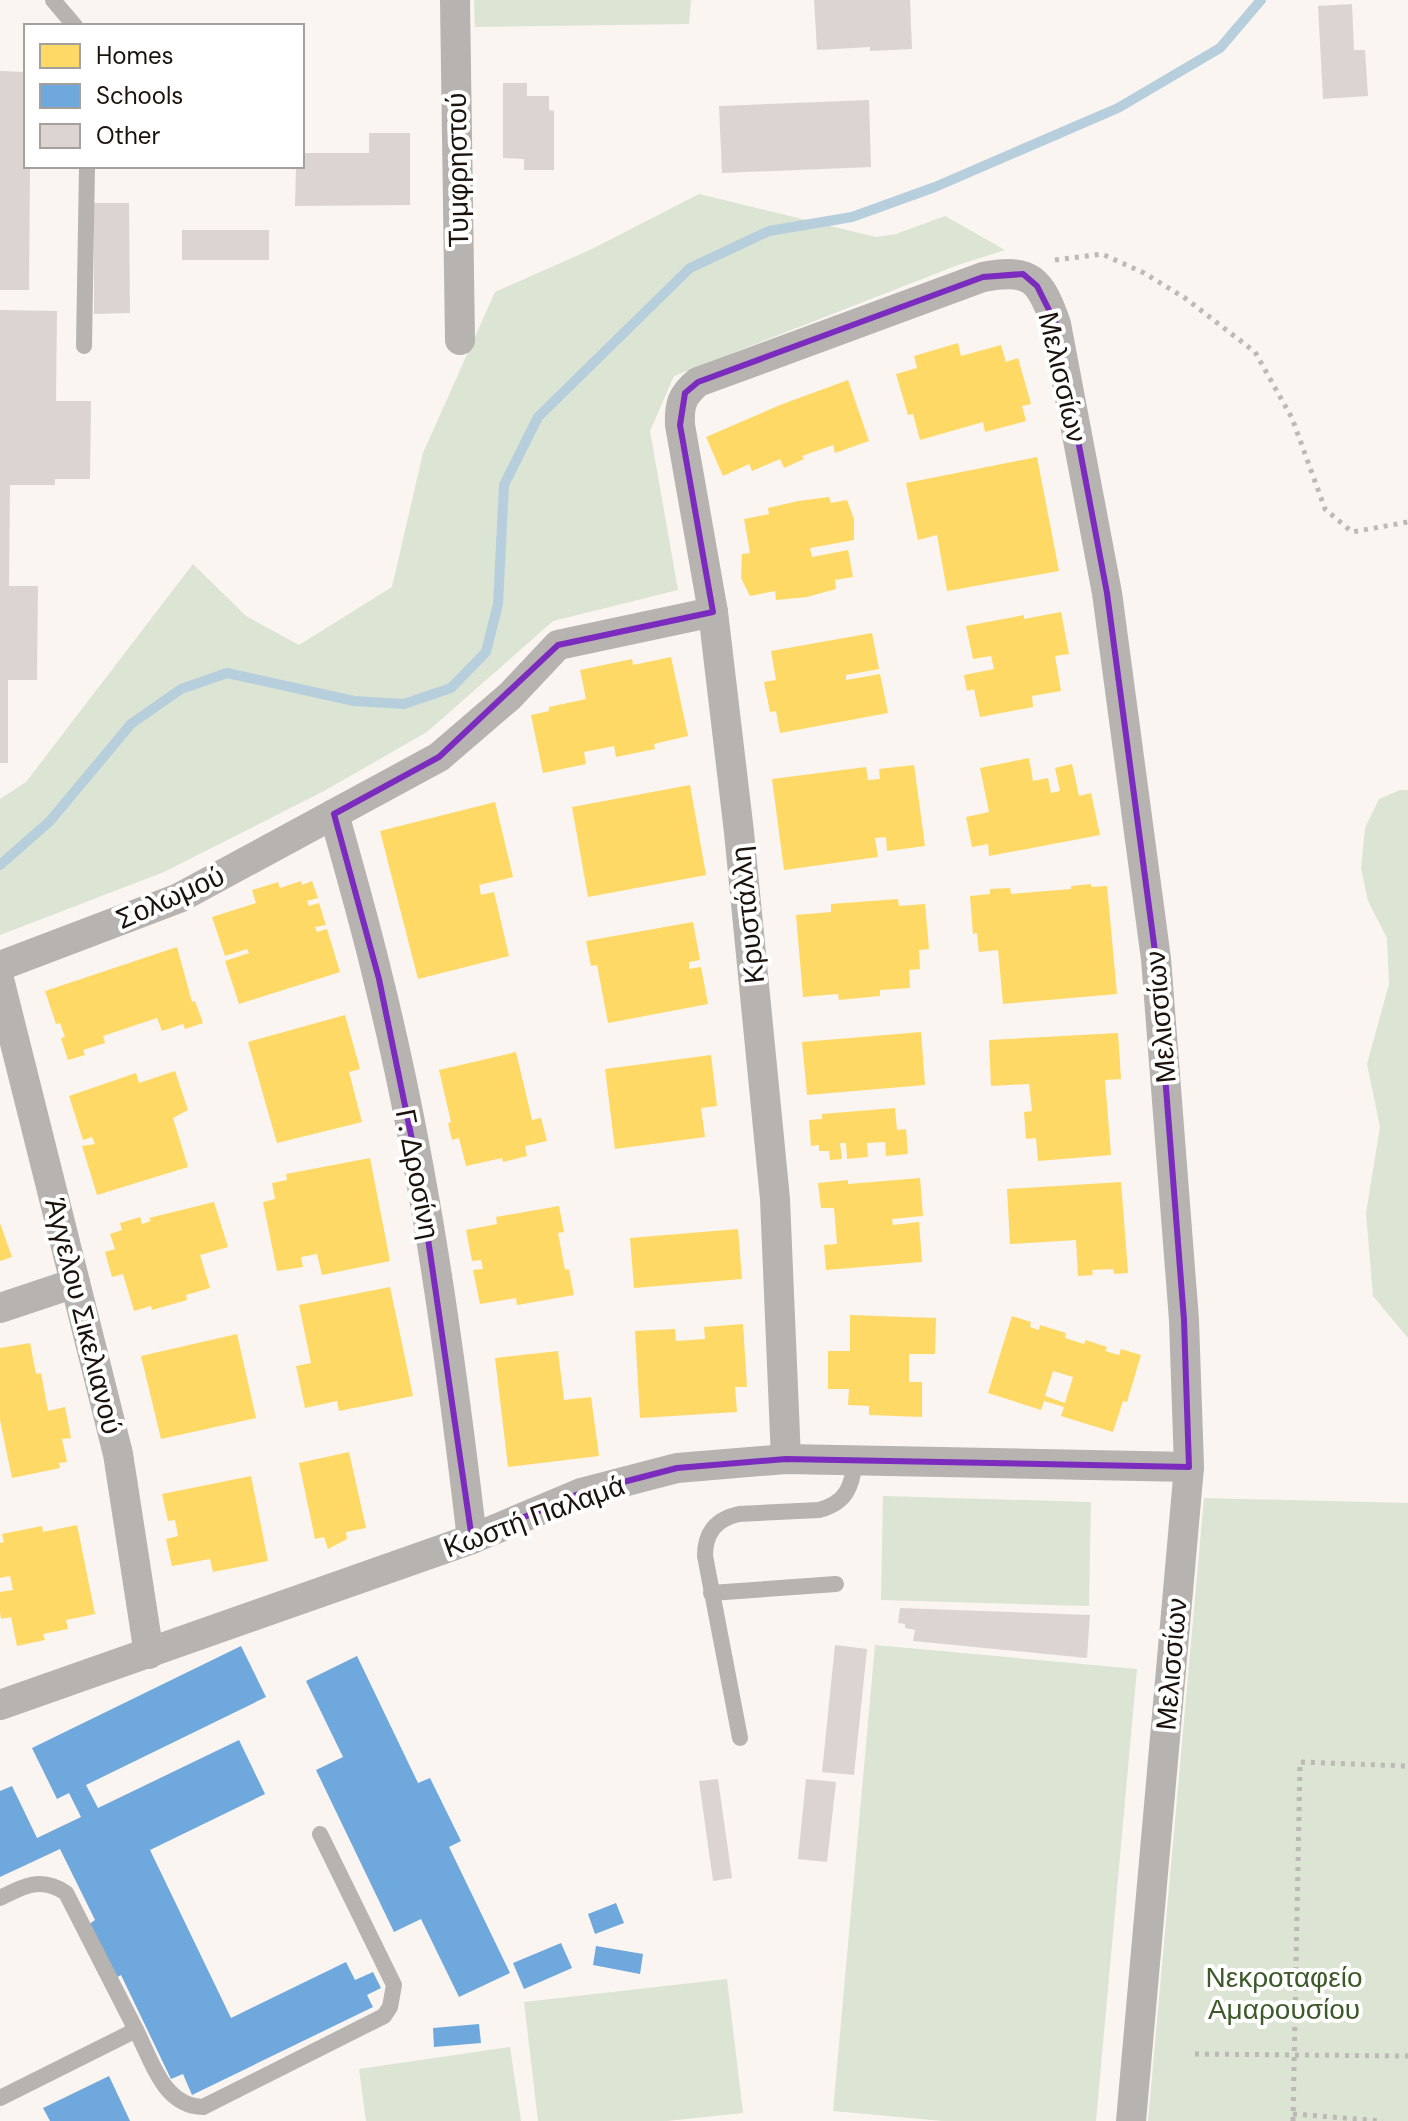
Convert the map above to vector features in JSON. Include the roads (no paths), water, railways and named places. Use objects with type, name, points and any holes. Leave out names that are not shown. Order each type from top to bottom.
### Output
[{"type":"street","name":"Τυμφρηστού","points":[[455,0],[460,340]]},
{"type":"street","name":"Μελισσίων","points":[[698,382],[983,277],[1004,273],[1023,274],[1043,295],[1056,324],[1107,593],[1156,959],[1184,1320],[1189,1467],[1131,2121]]},
{"type":"street","name":"Κρυστάλλη","points":[[698,382],[685,393],[679,408],[680,425],[713,612],[739,832],[775,1199],[786,1459]]},
{"type":"street","name":"Σολωμού","points":[[0,966],[179,898],[439,757],[510,696],[558,645],[713,612]]},
{"type":"street","name":"Γ. Δροσίνη","points":[[334,814],[379,979],[417,1164],[450,1356],[472,1539]]},
{"type":"street","name":"Άγγελου Σικελιανού","points":[[0,983],[118,1454],[149,1654]]},
{"type":"street","points":[[0,1308],[75,1283]]},
{"type":"street","name":"Κωστή Παλαμά","points":[[0,1705],[472,1539],[581,1493],[677,1468],[786,1459],[1189,1467]]},
{"type":"lane","points":[[53,0],[73,24]]},
{"type":"lane","points":[[84,346],[87,168]]},
{"type":"lane","points":[[740,1738],[711,1593],[705,1544],[709,1532],[727,1517],[739,1514],[819,1510],[832,1506],[843,1499],[850,1489],[855,1461]]},
{"type":"lane","points":[[711,1593],[836,1584]]},
{"type":"lane","points":[[0,1898],[34,1883],[46,1883],[66,1893],[172,2096],[192,2107],[203,2107],[384,2016],[394,1996],[390,1974],[320,1834]]},
{"type":"lane","points":[[0,2098],[136,2030]]},
{"type":"waterway","points":[[0,865],[50,821],[131,724],[181,689],[227,673],[354,701],[404,704],[451,688],[486,652],[498,604],[504,485],[538,417],[690,268],[769,231],[852,217],[935,187],[1118,108],[1220,48],[1261,0]]},
{"type":"park label","name":"Νεκροταφείο Αμαρουσίου","points":[[1284,1993]]}]
